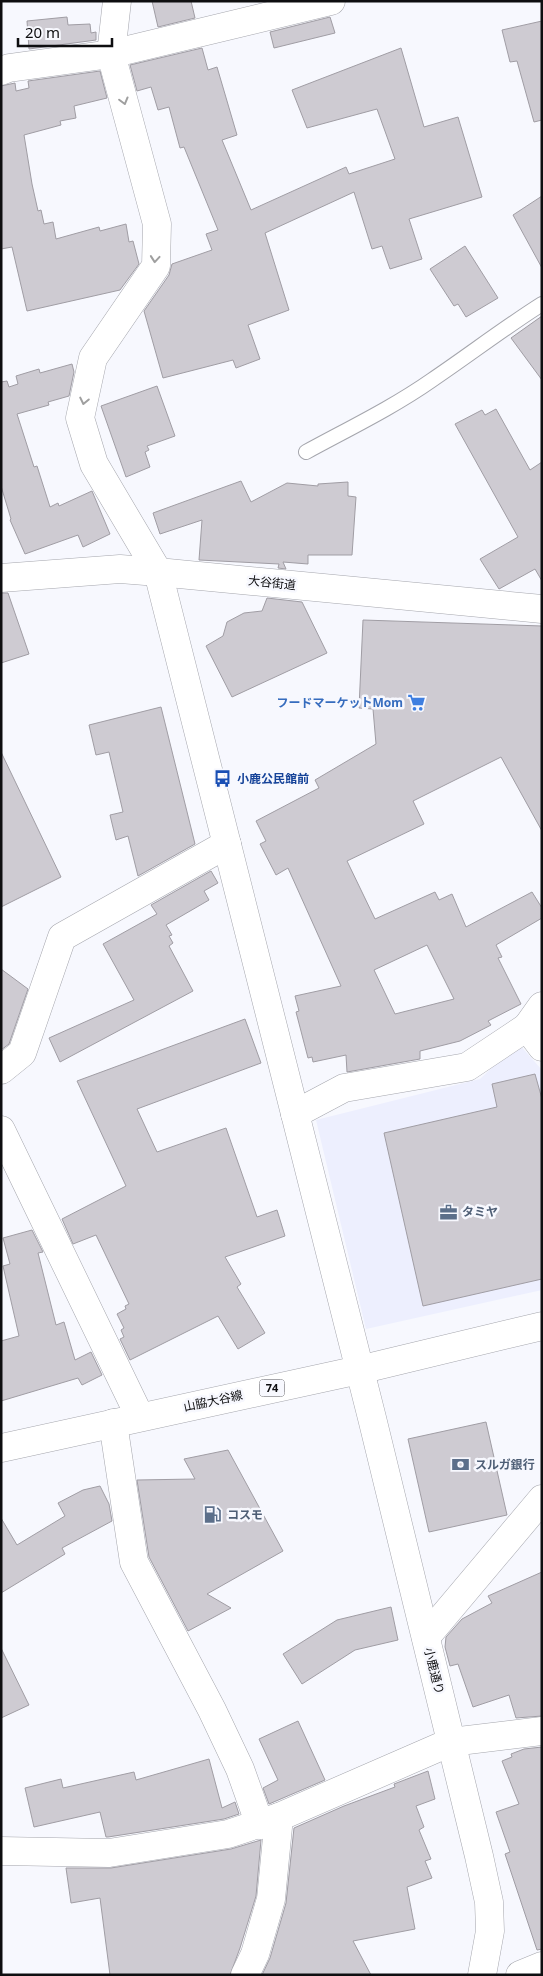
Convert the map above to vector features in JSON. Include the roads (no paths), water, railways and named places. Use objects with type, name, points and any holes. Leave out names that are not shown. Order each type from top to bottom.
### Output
[{"type":"street","points":[[112,54],[117,1]]},
{"type":"street","points":[[1,71],[8,68],[112,54],[331,1]]},
{"type":"street","name":"小鹿通り","points":[[112,54],[157,224],[156,266],[93,358],[80,418],[94,464],[158,572],[426,1637],[489,1902],[490,1931],[482,1975]]},
{"type":"street","name":"大谷街道","points":[[1,578],[120,570],[158,572],[542,609]]},
{"type":"street","points":[[1,1070],[22,1053],[62,938],[227,844]]},
{"type":"street","points":[[295,1114],[344,1088],[467,1067],[537,1027]]},
{"type":"street","points":[[1,1130],[140,1417]]},
{"type":"street","name":"山脇大谷線","points":[[1,1448],[113,1422],[359,1370],[542,1326]]},
{"type":"street","points":[[113,1422],[134,1562],[212,1710],[240,1769],[270,1821],[271,1899],[255,1954],[245,1975]]},
{"type":"street","points":[[426,1637],[542,1499]]},
{"type":"street","points":[[1,1851],[109,1852],[228,1834],[270,1821],[451,1742],[542,1731]]},
{"type":"street","points":[[520,1975],[542,1966]]},
{"type":"lane","points":[[306,452],[432,381],[504,328],[542,304]]},
{"type":"place","name":"フードマーケットMom","points":[[417,703]]},
{"type":"place","name":"小鹿公民館前","points":[[223,779]]},
{"type":"place","name":"タミヤ","points":[[448,1212]]},
{"type":"place","name":"スルガ銀行","points":[[461,1465]]},
{"type":"place","name":"コスモ","points":[[213,1515]]}]
